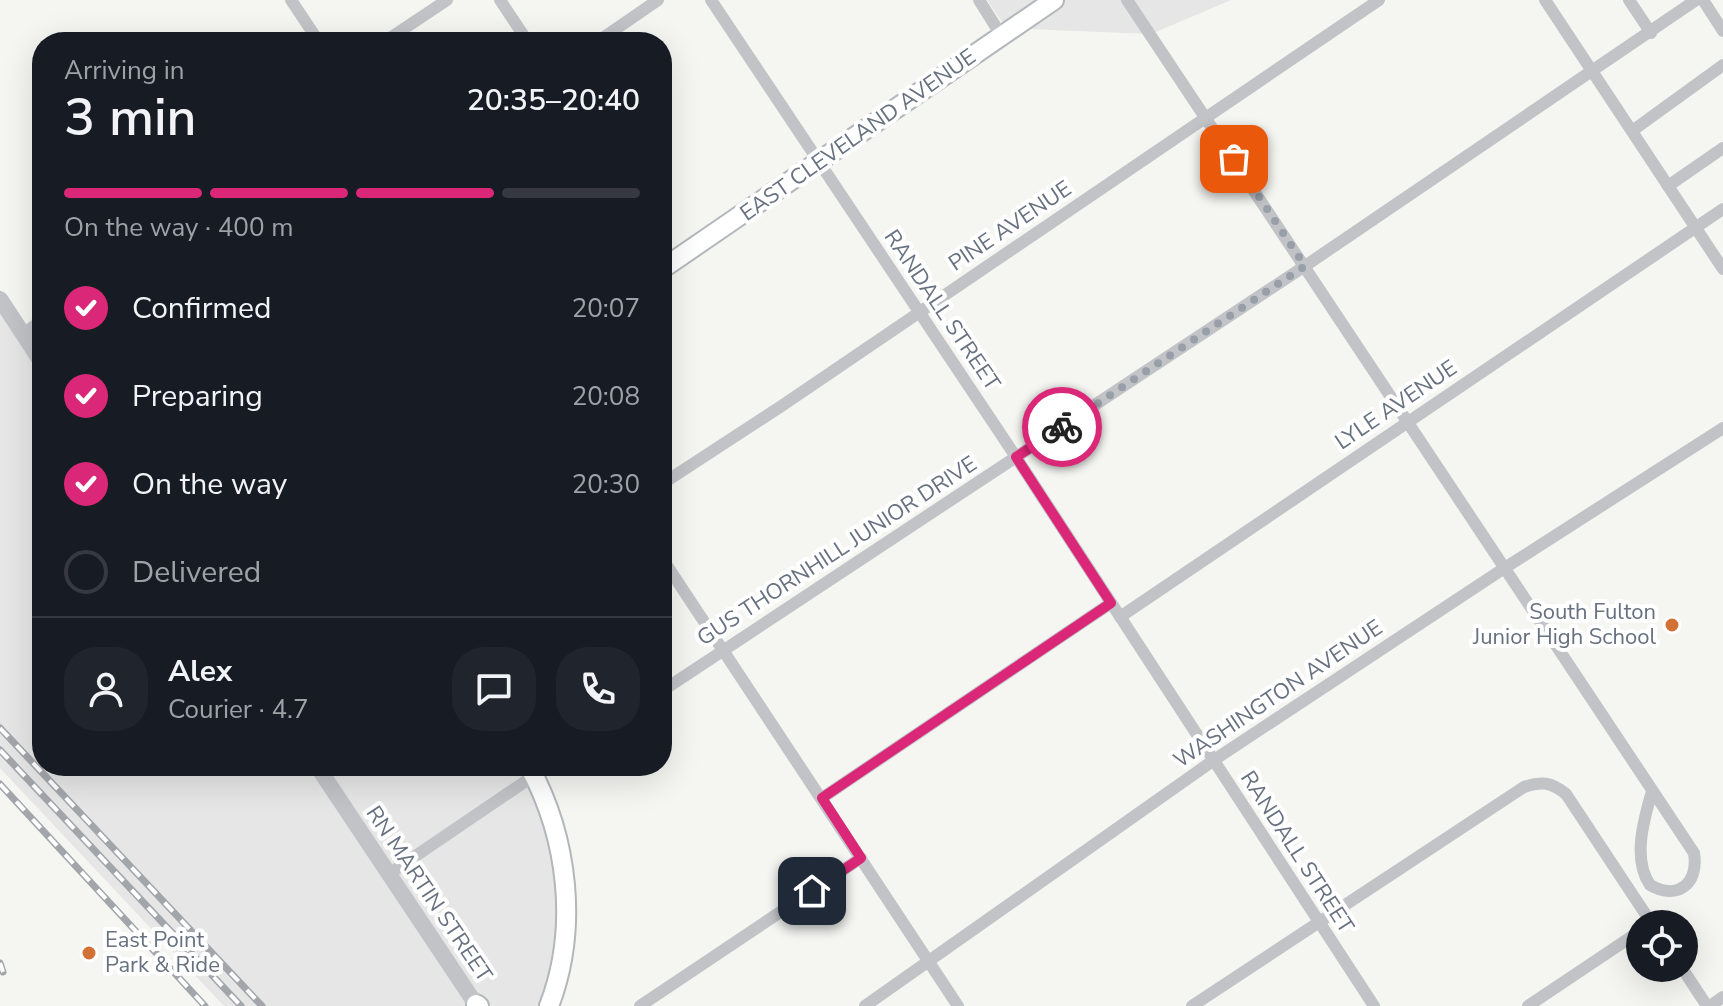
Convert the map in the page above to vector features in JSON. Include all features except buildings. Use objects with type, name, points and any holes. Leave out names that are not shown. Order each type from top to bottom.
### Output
[{"type":"main road","name":"EAST CLEVELAND AVENUE","points":[[672,262],[1054,0]]},
{"type":"main road","points":[[535,1006],[551,1002],[562,958],[566,923],[560,848],[539,776]]},
{"type":"street","points":[[291,0],[312,32]]},
{"type":"street","points":[[399,32],[447,0]]},
{"type":"street","points":[[500,0],[521,32]]},
{"type":"street","points":[[612,32],[658,0]]},
{"type":"street","name":"RANDALL STREET","points":[[711,0],[1016,457],[1374,1006]]},
{"type":"street","points":[[979,0],[1001,35]]},
{"type":"street","points":[[1127,0],[1694,853],[1696,868],[1690,880],[1680,889],[1668,892],[1650,885],[1640,865],[1645,815],[1652,791]]},
{"type":"street","name":"PINE AVENUE","points":[[672,477],[1379,0]]},
{"type":"street","points":[[1545,0],[1723,269]]},
{"type":"street","points":[[1629,0],[1651,33]]},
{"type":"street","name":"GUS THORNHILL JUNIOR DRIVE","points":[[672,684],[1305,266],[1696,0]]},
{"type":"street","points":[[1703,0],[1723,31]]},
{"type":"street","points":[[1632,131],[1723,65]]},
{"type":"street","points":[[1668,186],[1723,148]]},
{"type":"street","name":"LYLE AVENUE","points":[[1120,617],[1723,209]]},
{"type":"street","points":[[0,299],[32,348]]},
{"type":"street","points":[[23,334],[32,328]]},
{"type":"street","name":"WASHINGTON AVENUE","points":[[865,1006],[1214,760],[1723,428]]},
{"type":"street","points":[[672,573],[958,1006]]},
{"type":"street","points":[[822,798],[1111,603]]},
{"type":"street","name":"RN MARTIN STREET","points":[[324,776],[478,1005]]},
{"type":"street","points":[[389,874],[527,776]]},
{"type":"street","points":[[1192,1006],[1524,787],[1541,782],[1555,785],[1566,794],[1642,910]]},
{"type":"street","points":[[640,1006],[861,858]]},
{"type":"street","points":[[1528,1006],[1626,940]]},
{"type":"street","points":[[1692,982],[1708,1006],[1723,997]]},
{"type":"shaded area","points":[[987,0],[1231,0],[1151,34],[1006,28]]},
{"type":"shaded area","points":[[0,290],[24,325],[32,319],[32,776],[531,776],[564,865],[561,971],[544,1006],[224,1006],[0,768]]},
{"type":"railway","points":[[0,728],[32,762]]},
{"type":"railway","points":[[0,750],[241,1006]]},
{"type":"railway","points":[[45,776],[262,1006]]},
{"type":"railway","points":[[0,784],[205,1006]]},
{"type":"railway","points":[[0,963],[3,972]]},
{"type":"way so far","points":[[1062,427],[1305,266],[1234,159]]},
{"type":"place","name":"South Fulton Junior High School","points":[[1672,625]]},
{"type":"place","name":"East Point Park & Ride","points":[[89,953]]},
{"type":"route","points":[[812,891],[861,858],[822,798],[1111,603],[1016,457],[1062,427]]}]
